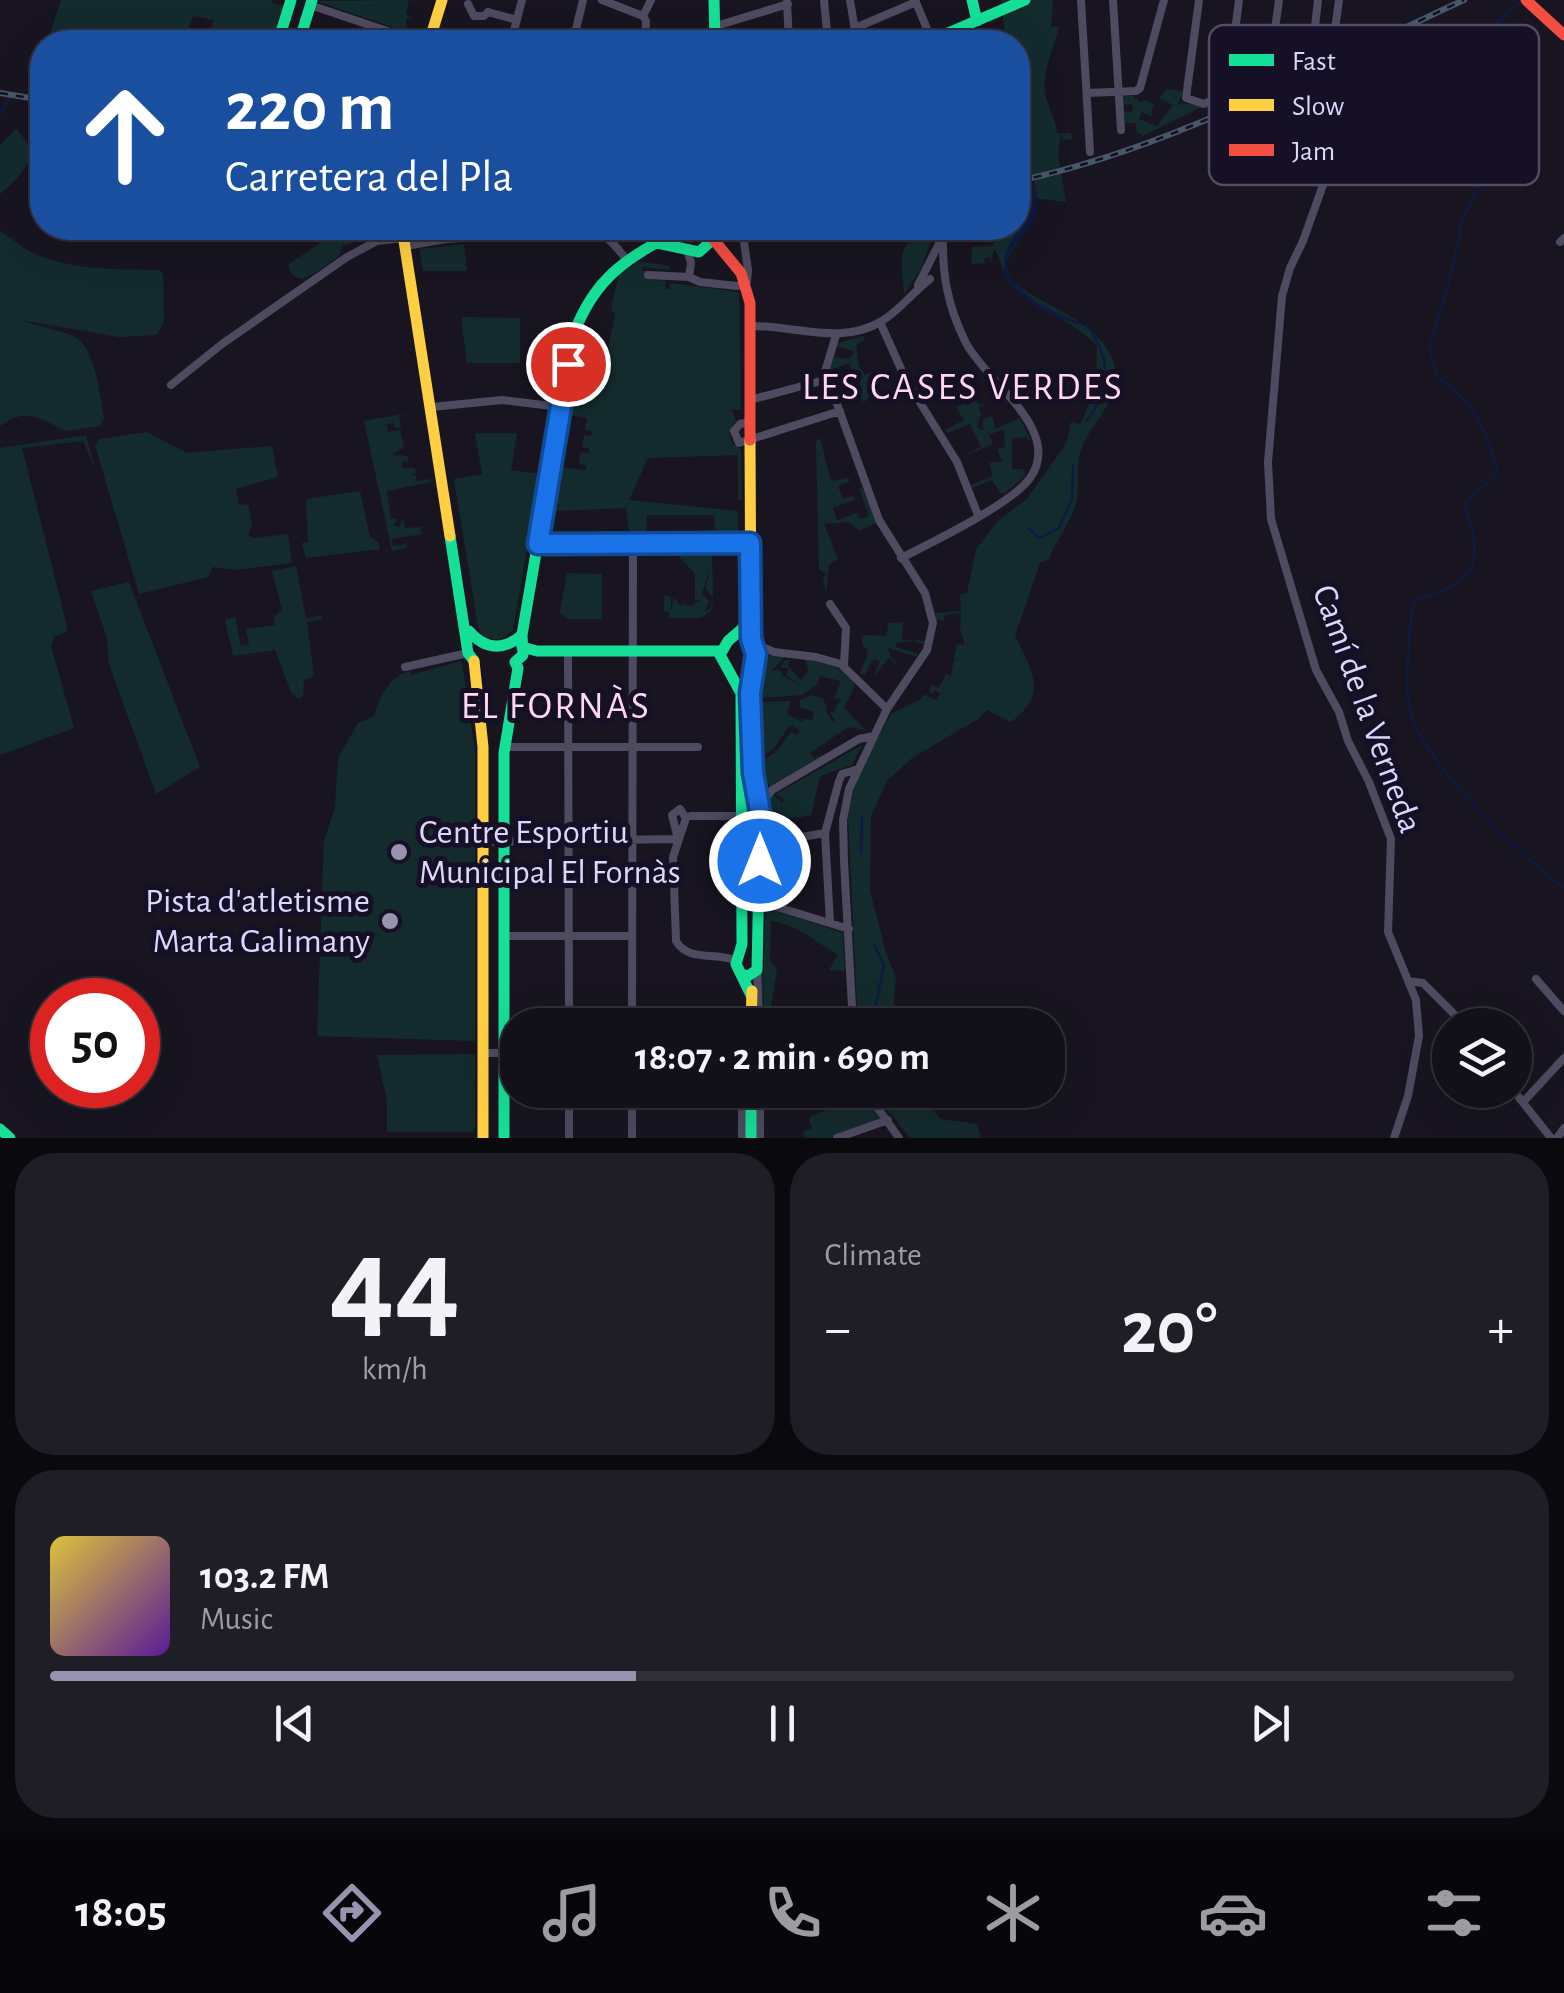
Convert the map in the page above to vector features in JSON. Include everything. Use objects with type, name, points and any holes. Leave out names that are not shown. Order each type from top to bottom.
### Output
[{"type":"street","points":[[282,30],[291,0]]},
{"type":"street","points":[[433,30],[442,0]]},
{"type":"street","points":[[454,0],[470,2],[477,17],[488,12],[517,20]]},
{"type":"street","points":[[514,30],[522,0]]},
{"type":"street","points":[[576,30],[583,0]]},
{"type":"street","points":[[602,0],[643,16],[646,30]]},
{"type":"street","points":[[643,16],[652,0]]},
{"type":"street","points":[[714,0],[716,30]]},
{"type":"street","points":[[824,0],[827,30]]},
{"type":"street","points":[[850,0],[854,28],[916,1],[926,30]]},
{"type":"street","points":[[972,0],[977,20]]},
{"type":"street","points":[[956,30],[1025,0]]},
{"type":"street","points":[[1081,0],[1090,152]]},
{"type":"street","points":[[1114,0],[1122,130]]},
{"type":"street","points":[[1087,94],[1136,92],[1140,88],[1164,0]]},
{"type":"street","points":[[1199,0],[1187,100],[1209,102]]},
{"type":"street","points":[[1236,25],[1239,0]]},
{"type":"street","points":[[1276,25],[1279,0]]},
{"type":"street","points":[[1315,25],[1318,0]]},
{"type":"street","name":"Camí de la Verneda","points":[[1336,25],[1339,0]]},
{"type":"street","points":[[1526,0],[1564,35]]},
{"type":"street","points":[[486,1],[488,12]]},
{"type":"street","points":[[303,30],[311,2],[385,30]]},
{"type":"street","points":[[716,26],[788,2],[789,30]]},
{"type":"street","name":"Camí de la Verneda","points":[[1323,185],[1282,296],[1268,462],[1271,519],[1316,670],[1339,712],[1391,839],[1386,921],[1390,942],[1416,1000],[1419,1036],[1408,1096],[1394,1138]]},
{"type":"street","points":[[171,386],[222,344],[347,257],[384,240]]},
{"type":"street","points":[[404,240],[467,628],[477,651],[483,747],[483,1138]]},
{"type":"street","points":[[612,240],[626,258]]},
{"type":"street","points":[[510,1008],[504,753],[518,668],[516,649],[561,407],[580,312],[599,282],[626,258],[661,240]]},
{"type":"street","points":[[680,240],[692,252]]},
{"type":"street","points":[[689,277],[692,252],[700,240]]},
{"type":"street","points":[[712,240],[734,262],[750,326],[750,622],[755,663],[750,693],[753,770],[759,807],[758,1008]]},
{"type":"street","points":[[742,286],[748,270],[744,240]]},
{"type":"street","points":[[750,326],[836,335],[880,322],[928,275],[940,240]]},
{"type":"street","points":[[901,558],[1024,486],[1038,462],[1038,443],[1021,410],[970,352],[942,277],[944,240]]},
{"type":"street","points":[[654,244],[692,252],[719,249]]},
{"type":"street","points":[[930,262],[942,264]]},
{"type":"street","points":[[648,275],[742,286]]},
{"type":"street","points":[[928,275],[942,277]]},
{"type":"street","points":[[880,322],[906,380],[956,462],[978,515]]},
{"type":"street","points":[[836,335],[827,374],[878,520],[925,593],[932,612],[932,637],[887,709],[848,788],[843,820],[852,1008]]},
{"type":"street","points":[[750,400],[827,374]]},
{"type":"street","points":[[432,408],[502,400],[561,407]]},
{"type":"street","points":[[750,442],[840,411]]},
{"type":"street","points":[[538,544],[750,543]]},
{"type":"street","points":[[632,1008],[633,544]]},
{"type":"street","points":[[830,604],[846,628],[844,666]]},
{"type":"street","points":[[721,651],[750,622]]},
{"type":"street","points":[[733,636],[744,634],[768,650],[816,657],[844,666],[887,709]]},
{"type":"street","points":[[405,667],[477,651],[516,649],[721,651]]},
{"type":"street","points":[[735,678],[748,677],[768,650]]},
{"type":"street","points":[[568,651],[569,1008]]},
{"type":"street","points":[[721,651],[725,670],[735,678],[742,702],[739,964],[751,995]]},
{"type":"street","points":[[759,807],[772,790],[859,739],[874,736]]},
{"type":"street","points":[[510,747],[698,747]]},
{"type":"street","points":[[753,770],[764,788],[772,790]]},
{"type":"street","points":[[830,923],[825,833],[842,774],[856,770]]},
{"type":"street","points":[[742,816],[684,818],[673,857],[675,938],[678,946],[690,954],[728,957],[748,976],[757,968]]},
{"type":"street","points":[[780,841],[825,833]]},
{"type":"street","points":[[483,842],[678,839]]},
{"type":"street","points":[[774,893],[774,906],[848,928]]},
{"type":"street","points":[[509,936],[630,936]]},
{"type":"street","points":[[739,964],[750,954],[757,968],[751,1008]]},
{"type":"street","points":[[1536,979],[1564,1010]]},
{"type":"street","points":[[1408,981],[1423,983],[1448,1008]]},
{"type":"street","points":[[484,1054],[500,1053]]},
{"type":"street","points":[[1532,1092],[1564,1058]]},
{"type":"street","points":[[504,1138],[506,1108]]},
{"type":"street","points":[[568,1138],[569,1108]]},
{"type":"street","points":[[632,1108],[632,1138]]},
{"type":"street","points":[[742,1108],[742,1138]]},
{"type":"street","points":[[751,1108],[751,1138]]},
{"type":"street","points":[[760,1108],[760,1138]]},
{"type":"street","points":[[879,1108],[899,1138]]},
{"type":"street","points":[[1530,1108],[1554,1138],[1564,1128]]},
{"type":"street","points":[[838,1138],[888,1120]]},
{"type":"street","points":[[870,1127],[870,1138]]},
{"type":"street","points":[[0,1129],[10,1138]]},
{"type":"green space","points":[[61,0],[272,0],[273,4],[284,5],[276,30],[212,28],[213,20],[193,16],[187,30],[51,30]]},
{"type":"green space","points":[[409,0],[406,14],[411,18],[406,18],[407,30],[401,30],[316,1]]},
{"type":"green space","points":[[1001,0],[1053,0],[1051,27],[1059,27],[1047,69],[1045,93],[1057,133],[1071,133],[1072,139],[1063,140],[1061,135],[1058,154],[1066,202],[1033,198],[1030,223],[1030,30],[1005,30]]},
{"type":"green space","points":[[1167,89],[1183,91],[1177,107],[1181,103],[1204,106],[1139,138],[1143,134],[1137,133],[1135,123],[1125,123],[1124,112],[1133,111],[1132,104],[1123,105],[1123,96],[1155,104],[1152,116],[1142,112],[1139,119],[1157,126],[1173,105],[1159,98]]},
{"type":"green space","points":[[16,129],[30,146],[30,160],[18,178],[0,194],[0,145]]},
{"type":"green space","points":[[0,231],[33,253],[63,263],[158,270],[163,274],[164,321],[157,335],[119,337],[21,320],[69,334],[82,342],[98,385],[104,418],[100,426],[65,431],[26,416],[0,426]]},
{"type":"green space","points":[[324,240],[355,242],[343,246],[339,256],[301,279],[292,275],[288,265]]},
{"type":"green space","points":[[932,240],[921,268],[904,294],[902,255],[910,242]]},
{"type":"green space","points":[[993,240],[1019,240],[1006,268],[1011,279],[1098,337],[1110,354],[1115,385],[1108,405],[1081,450],[1074,510],[1049,559],[1040,563],[1015,636],[1034,681],[1030,701],[1011,722],[987,710],[912,758],[887,781],[871,816],[870,891],[896,977],[893,1008],[857,1008],[848,816],[861,768],[892,713],[925,694],[938,699],[940,693],[929,691],[932,685],[939,688],[946,674],[951,676],[954,659],[966,662],[954,658],[957,644],[965,645],[961,613],[945,615],[944,621],[936,620],[936,613],[961,611],[960,595],[967,593],[976,549],[999,520],[1027,499],[1067,442],[1071,422],[1081,424],[1096,386],[1097,346],[1011,285],[994,249],[990,263],[990,258],[983,258],[986,263],[971,264],[972,247],[994,246]]},
{"type":"green space","points":[[464,244],[467,271],[423,271],[419,249]]},
{"type":"green space","points":[[638,261],[670,266],[670,270],[641,270],[646,271],[646,279],[666,281],[665,289],[669,289],[670,283],[739,292],[741,410],[731,409],[736,420],[729,433],[732,443],[741,449],[742,500],[738,500],[738,455],[648,458],[629,500],[738,511],[738,537],[693,537],[693,531],[715,530],[714,515],[647,515],[646,531],[652,532],[652,537],[630,537],[626,508],[555,511],[551,535],[566,532],[565,537],[550,537],[553,509],[561,505],[554,503],[560,467],[586,470],[586,465],[579,464],[581,452],[589,453],[589,448],[582,447],[584,435],[591,436],[592,431],[585,430],[587,418],[569,415],[575,379],[586,381],[591,368],[604,368],[619,274]]},
{"type":"green space","points":[[461,317],[520,318],[520,363],[467,363]]},
{"type":"green space","points":[[863,336],[865,340],[856,344],[859,366],[865,375],[873,372],[879,388],[864,402],[857,394],[841,394],[861,386],[857,376],[837,382],[832,377],[852,372],[849,363],[830,370],[834,357],[847,359],[853,355],[853,351],[837,346],[838,343]]},
{"type":"green space","points":[[1000,396],[979,407],[977,427],[984,431],[982,420],[992,416],[996,429],[1020,418],[1032,444],[1026,437],[1012,438],[1012,469],[1023,469],[1025,476],[1004,494],[992,480],[972,488],[971,485],[993,476],[989,463],[1002,461],[997,449],[1005,447],[1004,429],[987,432],[991,445],[960,458],[981,447],[970,424],[947,433],[945,430],[964,420],[956,407],[965,403],[968,406],[973,399],[981,405]]},
{"type":"green space","points":[[408,413],[399,416],[401,427],[395,428],[393,423],[381,426],[387,426],[388,432],[400,430],[404,447],[392,455],[408,456],[409,461],[402,462],[402,468],[415,468],[416,473],[411,475],[416,475],[417,481],[431,482],[387,491],[391,519],[397,519],[393,525],[400,527],[402,518],[405,528],[421,527],[422,534],[392,539],[393,546],[406,544],[407,548],[392,551],[364,421]]},
{"type":"green space","points":[[147,432],[187,453],[272,446],[278,477],[236,489],[239,505],[248,504],[252,526],[248,535],[253,538],[288,534],[292,563],[235,570],[213,567],[208,577],[139,594],[95,445],[99,439]]},
{"type":"green space","points":[[475,433],[517,433],[511,470],[540,474],[513,630],[500,640],[484,637],[478,627],[454,479],[482,474]]},
{"type":"green space","points":[[86,435],[95,469],[83,441],[22,448],[67,626],[67,631],[54,637],[51,646],[74,728],[0,755],[0,448]]},
{"type":"green space","points":[[820,438],[831,481],[849,478],[850,481],[838,486],[843,499],[853,496],[854,500],[833,508],[837,520],[857,513],[860,519],[869,516],[859,488],[862,487],[876,523],[859,531],[849,522],[824,524],[838,559],[829,564],[826,593],[826,574],[819,569],[816,441]]},
{"type":"green space","points":[[360,491],[370,537],[379,542],[380,549],[306,558],[302,543],[308,542],[306,499]]},
{"type":"green space","points":[[672,549],[712,549],[713,598],[706,588],[710,566],[702,594],[709,601],[705,612],[711,608],[712,599],[713,609],[701,618],[669,618],[669,612],[664,611],[664,595],[671,597],[671,610],[674,597],[681,607],[692,606],[701,599],[695,601],[695,574]]},
{"type":"green space","points":[[296,566],[306,619],[321,615],[322,619],[307,622],[314,676],[304,680],[303,696],[298,699],[291,692],[275,650],[233,656],[225,620],[235,617],[241,646],[249,644],[246,629],[275,625],[274,617],[282,610],[272,571]]},
{"type":"green space","points":[[567,573],[602,574],[602,619],[567,619],[560,613]]},
{"type":"green space","points":[[129,582],[200,767],[156,794],[109,664],[107,638],[91,591]]},
{"type":"green space","points":[[903,622],[902,640],[926,641],[896,643],[896,647],[918,654],[917,657],[888,648],[902,669],[889,658],[873,677],[880,661],[873,660],[865,674],[860,674],[867,655],[862,635],[886,636],[889,623]]},
{"type":"green space","points":[[768,656],[785,657],[770,672],[779,669],[783,676],[801,686],[787,676],[788,668],[781,668],[784,661],[789,660],[788,666],[801,680],[809,671],[805,659],[828,663],[850,674],[855,685],[844,708],[866,730],[848,727],[810,753],[814,758],[825,754],[770,786],[765,781],[765,759],[777,751],[791,732],[797,735],[800,730],[790,725],[765,755],[762,702],[791,701],[787,714],[802,722],[812,720],[814,712],[799,707],[800,700],[811,695],[822,698],[833,722],[829,711],[837,713],[834,710],[841,699],[834,698],[841,681],[820,676],[817,685],[802,695],[762,698],[762,663]]},
{"type":"green space","name":"Centre Esportiu Municipal El Fornàs","points":[[462,661],[475,753],[475,1041],[317,1036],[324,841],[335,807],[338,758],[358,723],[374,716],[382,694],[397,677]]},
{"type":"green space","points":[[862,745],[852,765],[820,776],[811,815],[771,823],[771,878],[765,879],[764,820],[771,797],[774,795],[782,803],[784,799],[776,794]]},
{"type":"green space","points":[[765,892],[771,892],[771,909],[843,933],[845,971],[829,970],[838,955],[798,930],[771,921],[770,960],[777,970],[771,1008],[764,1008],[764,969],[762,1008],[759,977],[764,968]]},
{"type":"green space","points":[[475,1054],[472,1132],[387,1132],[387,1101],[377,1055]]},
{"type":"green space","points":[[832,1108],[873,1108],[881,1120],[830,1138],[805,1138],[803,1132],[812,1128],[811,1116]]},
{"type":"green space","points":[[886,1108],[932,1108],[940,1119],[977,1124],[981,1138],[910,1138]]},
{"type":"water","points":[[1030,164],[1037,206],[1030,226]]},
{"type":"water","points":[[1012,240],[1019,240],[1007,261],[1009,275],[1017,286],[1045,306],[1087,326],[1040,309],[1020,293],[1004,274],[1005,252]]},
{"type":"waterway","points":[[1497,25],[1519,3]]},
{"type":"waterway","points":[[0,113],[9,99]]},
{"type":"waterway","points":[[1480,185],[1463,219],[1429,347],[1438,376],[1479,420],[1497,474],[1466,502],[1475,550],[1469,572],[1452,586],[1416,600],[1413,606],[1408,692],[1411,714],[1421,735],[1455,784],[1500,832],[1564,888]]},
{"type":"waterway","points":[[1086,422],[1100,397],[1105,373],[1101,350],[1087,325]]},
{"type":"waterway","points":[[1029,529],[1039,538],[1059,528],[1072,499],[1073,465]]},
{"type":"waterway","points":[[861,853],[862,816]]},
{"type":"waterway","points":[[874,945],[884,965],[875,1008]]},
{"type":"railway","points":[[1412,25],[1464,0]]},
{"type":"railway","points":[[0,93],[30,98]]},
{"type":"railway","points":[[1030,178],[1133,148],[1209,119]]},
{"type":"traffic: fast","points":[[282,30],[291,0]]},
{"type":"traffic: fast","points":[[303,30],[312,0]]},
{"type":"traffic: fast","points":[[714,0],[715,30]]},
{"type":"traffic: fast","points":[[972,0],[977,21]]},
{"type":"traffic: fast","points":[[955,30],[1025,0]]},
{"type":"traffic: fast","points":[[515,662],[523,655],[522,635],[573,336],[603,283],[631,259],[663,240]]},
{"type":"traffic: fast","points":[[657,243],[699,252],[709,240]]},
{"type":"traffic: fast","points":[[450,536],[468,653],[474,661]]},
{"type":"traffic: fast","points":[[750,622],[728,641],[720,655],[741,693],[742,944],[736,964],[751,995]]},
{"type":"traffic: fast","points":[[469,631],[481,642],[494,646],[508,644],[522,635]]},
{"type":"traffic: fast","points":[[741,974],[748,976],[757,970],[760,822],[753,773],[750,693],[756,658],[755,646],[747,636]]},
{"type":"traffic: fast","points":[[522,647],[537,651],[721,651]]},
{"type":"traffic: fast","points":[[504,1138],[504,753],[518,668],[515,662]]},
{"type":"traffic: fast","points":[[751,1108],[751,1138]]},
{"type":"traffic: fast","points":[[0,1129],[10,1138]]},
{"type":"traffic: slow","points":[[433,30],[442,0]]},
{"type":"traffic: slow","points":[[404,240],[450,536]]},
{"type":"traffic: slow","points":[[750,440],[751,639]]},
{"type":"traffic: slow","points":[[474,661],[483,747],[483,1138]]},
{"type":"traffic: slow","points":[[752,991],[752,1008]]},
{"type":"traffic: jam","points":[[1526,0],[1564,35]]},
{"type":"traffic: jam","points":[[714,240],[741,273],[750,303],[750,440]]},
{"type":"place","name":"Centre Esportiu Municipal El Fornàs","points":[[399,852]]},
{"type":"place","name":"Pista d'atletisme Marta Galimany","points":[[390,921]]},
{"type":"district","name":"LES CASES VERDES","points":[[963,388]]},
{"type":"district","name":"EL FORNÀS","points":[[556,707]]},
{"type":"route","points":[[568,364],[538,544],[750,543],[750,622],[756,654],[750,693],[760,861]]}]
